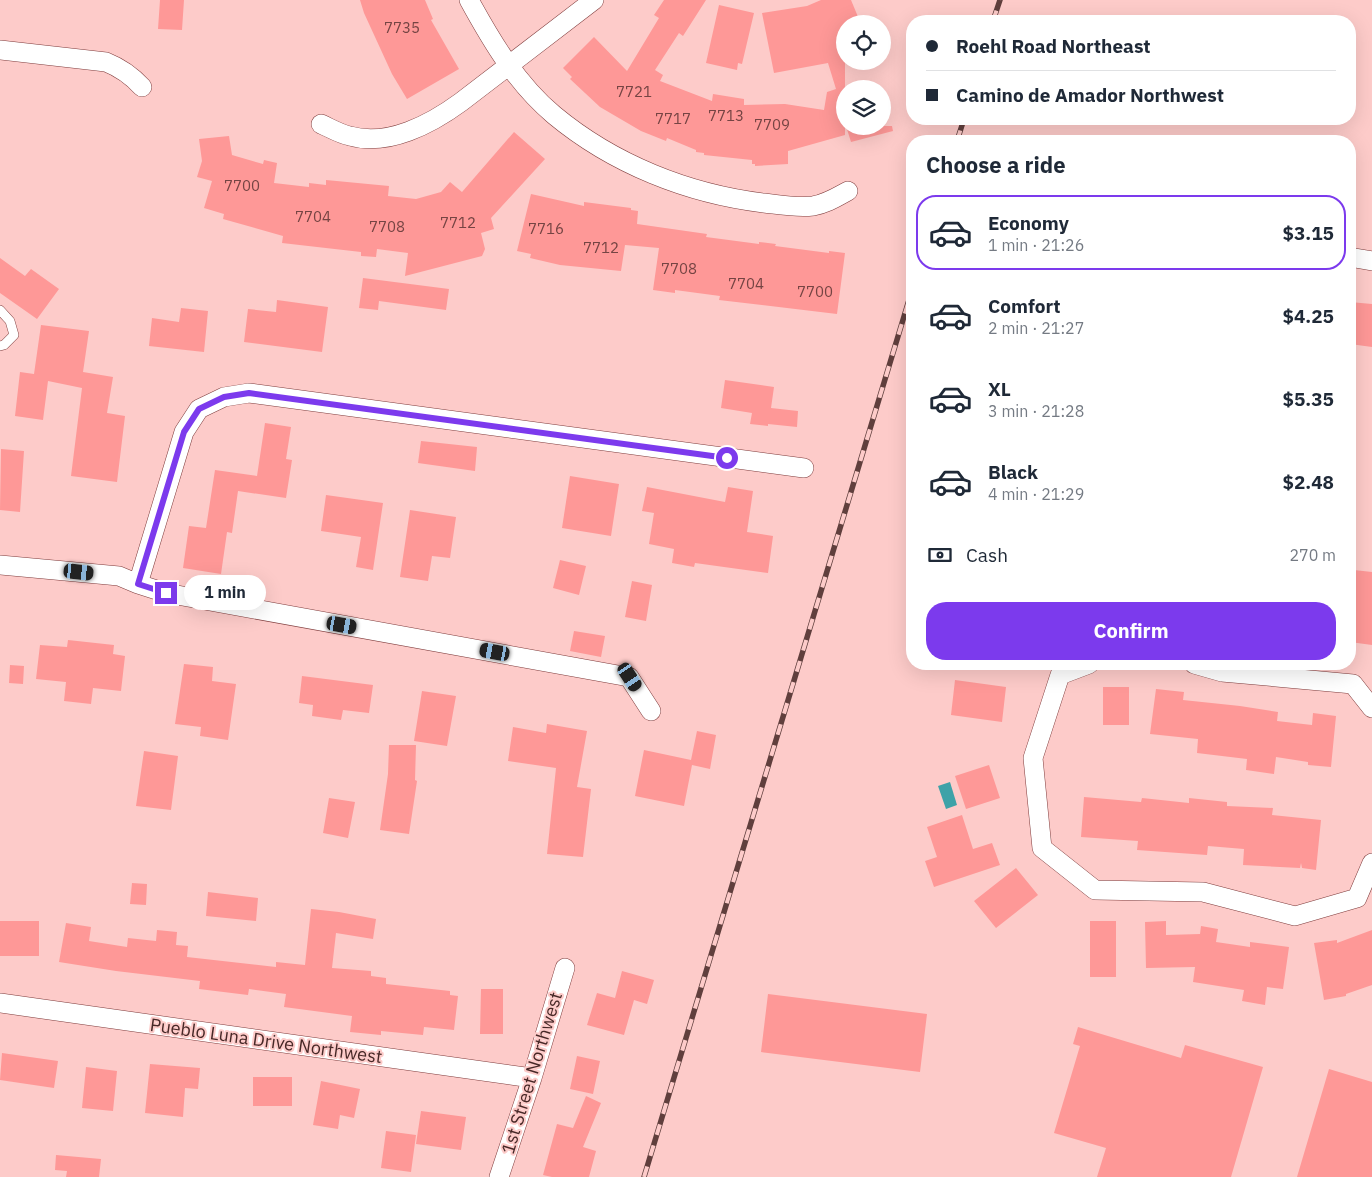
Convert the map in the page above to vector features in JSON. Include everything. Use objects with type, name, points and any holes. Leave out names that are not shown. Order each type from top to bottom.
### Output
[{"type":"street","points":[[469,0],[487,34],[509,66],[532,93],[554,114],[582,136],[609,153],[671,181],[736,200],[799,207],[815,206],[832,200],[848,191]]},
{"type":"street","points":[[321,124],[350,136],[364,139],[386,138],[408,132],[445,114],[594,0]]},
{"type":"street","points":[[0,50],[106,62],[119,67],[142,87]]},
{"type":"street","points":[[138,584],[184,432],[199,409],[224,397],[249,393],[804,468]]},
{"type":"street","points":[[0,565],[119,576],[166,593],[630,677],[651,711]]},
{"type":"street","points":[[1073,670],[1060,675],[1033,758],[1042,848],[1095,890],[1203,892],[1295,916],[1357,898],[1372,863]]},
{"type":"street","points":[[1215,670],[1353,684],[1372,708]]},
{"type":"street","name":"1st Street Northwest","points":[[499,1177],[532,1078],[565,968]]},
{"type":"street","name":"Pueblo Luna Drive Northwest","points":[[0,1003],[532,1078]]},
{"type":"lane","points":[[0,310],[10,321],[14,335],[4,345],[0,346]]},
{"type":"water","points":[[950,782],[957,805],[946,809],[938,786]]},
{"type":"building","points":[[160,0],[184,0],[182,30],[158,29]]},
{"type":"building","points":[[360,0],[425,0],[433,19],[431,20],[459,69],[407,99],[392,74]]},
{"type":"building","points":[[664,0],[706,0],[683,36],[679,33],[655,70],[663,75],[660,81],[712,101],[713,94],[744,99],[744,105],[785,104],[824,110],[827,92],[836,89],[836,135],[845,135],[788,151],[788,164],[755,166],[755,164],[752,164],[752,160],[704,155],[704,153],[696,152],[696,150],[667,138],[666,141],[641,131],[600,107],[570,79],[572,77],[563,68],[594,37],[627,71],[659,18],[654,15]]},
{"type":"building","points":[[821,0],[851,0],[857,15],[836,15],[836,70],[845,70],[845,80],[836,80],[836,89],[828,63],[774,73],[762,13],[807,6]]},
{"type":"building","points":[[719,5],[754,13],[742,64],[738,63],[737,70],[706,63]]},
{"type":"building","points":[[514,132],[545,159],[491,218],[494,229],[481,233],[485,249],[482,256],[405,276],[408,253],[377,249],[376,257],[361,256],[361,252],[282,243],[283,236],[223,219],[224,214],[204,208],[212,181],[197,177],[202,161],[199,139],[229,136],[232,155],[263,164],[264,160],[277,163],[274,183],[309,187],[309,183],[326,185],[326,180],[389,186],[388,196],[416,199],[441,192],[450,182],[462,192]]},
{"type":"building","points":[[849,135],[878,135],[851,142]]},
{"type":"building","points":[[531,194],[584,206],[584,202],[631,208],[631,210],[638,211],[637,224],[707,234],[706,237],[759,244],[759,242],[776,244],[775,246],[829,253],[829,251],[845,253],[837,314],[719,300],[720,296],[675,290],[675,293],[653,290],[659,248],[625,245],[621,271],[560,265],[530,258],[531,254],[517,251]]},
{"type":"building","points":[[0,258],[25,276],[31,269],[59,289],[37,319],[0,293]]},
{"type":"building","points":[[363,278],[449,289],[446,310],[379,301],[378,310],[359,308]]},
{"type":"building","points":[[277,300],[328,307],[322,352],[244,342],[248,309],[276,312]]},
{"type":"building","points":[[1356,303],[1372,304],[1372,347],[1356,345]]},
{"type":"building","points":[[181,308],[208,311],[204,352],[149,346],[152,318],[179,322]]},
{"type":"building","points":[[41,325],[89,331],[83,372],[113,377],[107,413],[125,416],[117,482],[71,476],[82,388],[48,381],[43,420],[15,416],[20,372],[34,374]]},
{"type":"building","points":[[725,380],[774,387],[771,408],[798,411],[797,427],[750,424],[752,413],[721,408]]},
{"type":"building","points":[[265,423],[291,427],[286,459],[292,460],[286,498],[238,491],[232,533],[227,532],[221,574],[183,568],[189,526],[206,528],[215,470],[257,476]]},
{"type":"building","points":[[421,441],[477,447],[475,471],[418,463]]},
{"type":"building","points":[[1,449],[24,451],[20,512],[0,510]]},
{"type":"building","points":[[570,476],[619,484],[611,536],[562,528]]},
{"type":"building","points":[[647,487],[725,502],[728,487],[753,491],[747,532],[773,536],[768,573],[695,563],[694,567],[672,563],[674,549],[649,544],[654,513],[642,511]]},
{"type":"building","points":[[326,495],[383,503],[373,570],[356,567],[361,537],[321,531]]},
{"type":"building","points":[[410,510],[456,517],[450,558],[432,556],[428,581],[400,577]]},
{"type":"building","points":[[560,560],[586,566],[579,595],[553,588]]},
{"type":"building","points":[[1356,570],[1372,572],[1372,645],[1356,643]]},
{"type":"building","points":[[632,581],[652,585],[646,621],[625,617]]},
{"type":"building","points":[[574,631],[605,636],[601,657],[570,651]]},
{"type":"building","points":[[68,640],[114,645],[113,654],[125,656],[121,691],[93,688],[91,704],[64,701],[66,682],[36,679],[40,645],[67,647]]},
{"type":"building","points":[[184,664],[213,667],[212,681],[236,684],[228,740],[200,736],[201,727],[175,724]]},
{"type":"building","points":[[10,665],[24,666],[23,684],[9,683]]},
{"type":"building","points":[[302,676],[373,685],[369,713],[343,710],[341,720],[312,716],[313,705],[299,703]]},
{"type":"building","points":[[955,680],[1006,687],[1002,722],[951,715]]},
{"type":"building","points":[[1103,687],[1129,687],[1129,725],[1103,725]]},
{"type":"building","points":[[1156,689],[1184,692],[1183,700],[1278,712],[1277,721],[1312,725],[1313,713],[1336,716],[1331,767],[1308,765],[1308,762],[1276,757],[1274,774],[1246,770],[1247,759],[1197,753],[1198,739],[1150,734]]},
{"type":"building","points":[[422,691],[456,696],[447,746],[414,741]]},
{"type":"building","points":[[547,724],[587,731],[577,787],[591,789],[583,857],[547,854],[556,768],[508,761],[513,727],[546,733]]},
{"type":"building","points":[[697,731],[716,735],[710,769],[692,765],[684,806],[635,796],[644,750],[691,760]]},
{"type":"building","points":[[389,745],[416,745],[415,780],[417,781],[409,834],[380,830],[388,774]]},
{"type":"building","points":[[144,751],[178,756],[171,810],[136,806]]},
{"type":"building","points":[[989,765],[1000,798],[966,809],[955,776]]},
{"type":"building","points":[[1084,797],[1141,802],[1142,798],[1189,803],[1189,798],[1227,802],[1227,806],[1273,808],[1272,815],[1321,820],[1316,870],[1302,868],[1301,863],[1300,868],[1243,865],[1244,849],[1208,846],[1207,855],[1137,850],[1138,841],[1081,837]]},
{"type":"building","points":[[329,798],[355,802],[348,838],[323,833]]},
{"type":"building","points":[[962,815],[973,849],[992,843],[1000,865],[934,887],[925,861],[937,857],[927,827]]},
{"type":"building","points":[[1016,868],[1038,895],[996,928],[974,901]]},
{"type":"building","points":[[132,883],[147,884],[146,905],[130,904]]},
{"type":"building","points":[[208,892],[258,898],[256,921],[206,916]]},
{"type":"building","points":[[311,909],[376,919],[373,939],[336,933],[332,968],[371,971],[371,976],[386,978],[386,984],[450,991],[450,995],[458,996],[454,1030],[424,1027],[423,1035],[381,1031],[381,1035],[350,1032],[352,1016],[284,1007],[286,994],[249,989],[248,995],[199,989],[200,981],[59,962],[66,923],[91,927],[89,941],[127,947],[128,938],[156,941],[157,930],[177,932],[176,945],[188,946],[187,957],[276,967],[276,962],[305,965]]},
{"type":"building","points":[[0,921],[39,921],[39,956],[0,956]]},
{"type":"building","points":[[1090,921],[1116,921],[1116,977],[1090,977]]},
{"type":"building","points":[[1166,921],[1166,935],[1200,934],[1201,926],[1218,929],[1216,942],[1250,947],[1250,942],[1289,947],[1283,989],[1267,987],[1265,1005],[1242,1001],[1244,990],[1193,982],[1195,967],[1146,968],[1145,922]]},
{"type":"building","points":[[1372,930],[1372,985],[1346,994],[1346,996],[1324,1000],[1314,943],[1337,940],[1337,943]]},
{"type":"building","points":[[622,971],[654,980],[647,1004],[634,1000],[624,1035],[587,1025],[597,993],[615,998]]},
{"type":"building","points":[[481,989],[503,989],[503,1034],[480,1034]]},
{"type":"building","points":[[768,994],[927,1014],[920,1072],[761,1052]]},
{"type":"building","points":[[1078,1027],[1181,1058],[1185,1045],[1263,1067],[1231,1177],[1097,1177],[1106,1148],[1054,1133],[1080,1046],[1073,1044]]},
{"type":"building","points":[[2,1053],[58,1061],[54,1088],[0,1080]]},
{"type":"building","points":[[577,1056],[600,1061],[593,1094],[570,1089]]},
{"type":"building","points":[[150,1064],[200,1068],[198,1089],[185,1088],[183,1117],[145,1113]]},
{"type":"building","points":[[86,1067],[117,1071],[113,1111],[82,1108]]},
{"type":"building","points":[[1329,1069],[1372,1082],[1372,1177],[1297,1177]]},
{"type":"building","points":[[253,1077],[292,1077],[292,1106],[253,1106]]},
{"type":"building","points":[[321,1081],[360,1089],[354,1118],[340,1115],[338,1129],[313,1125]]},
{"type":"building","points":[[586,1096],[601,1103],[583,1147],[596,1151],[589,1177],[552,1177],[543,1175],[557,1124],[573,1128]]},
{"type":"building","points":[[421,1111],[466,1117],[461,1150],[416,1144]]},
{"type":"building","points":[[386,1131],[416,1135],[411,1172],[381,1168]]},
{"type":"building","points":[[56,1155],[101,1159],[99,1177],[66,1177],[67,1171],[55,1170]]},
{"type":"railway","points":[[995,15],[1000,0]]},
{"type":"railway","points":[[959,135],[962,125]]},
{"type":"railway","points":[[644,1177],[906,310]]},
{"type":"route","points":[[166,593],[138,584],[184,432],[199,409],[224,397],[249,393],[727,458]]}]
